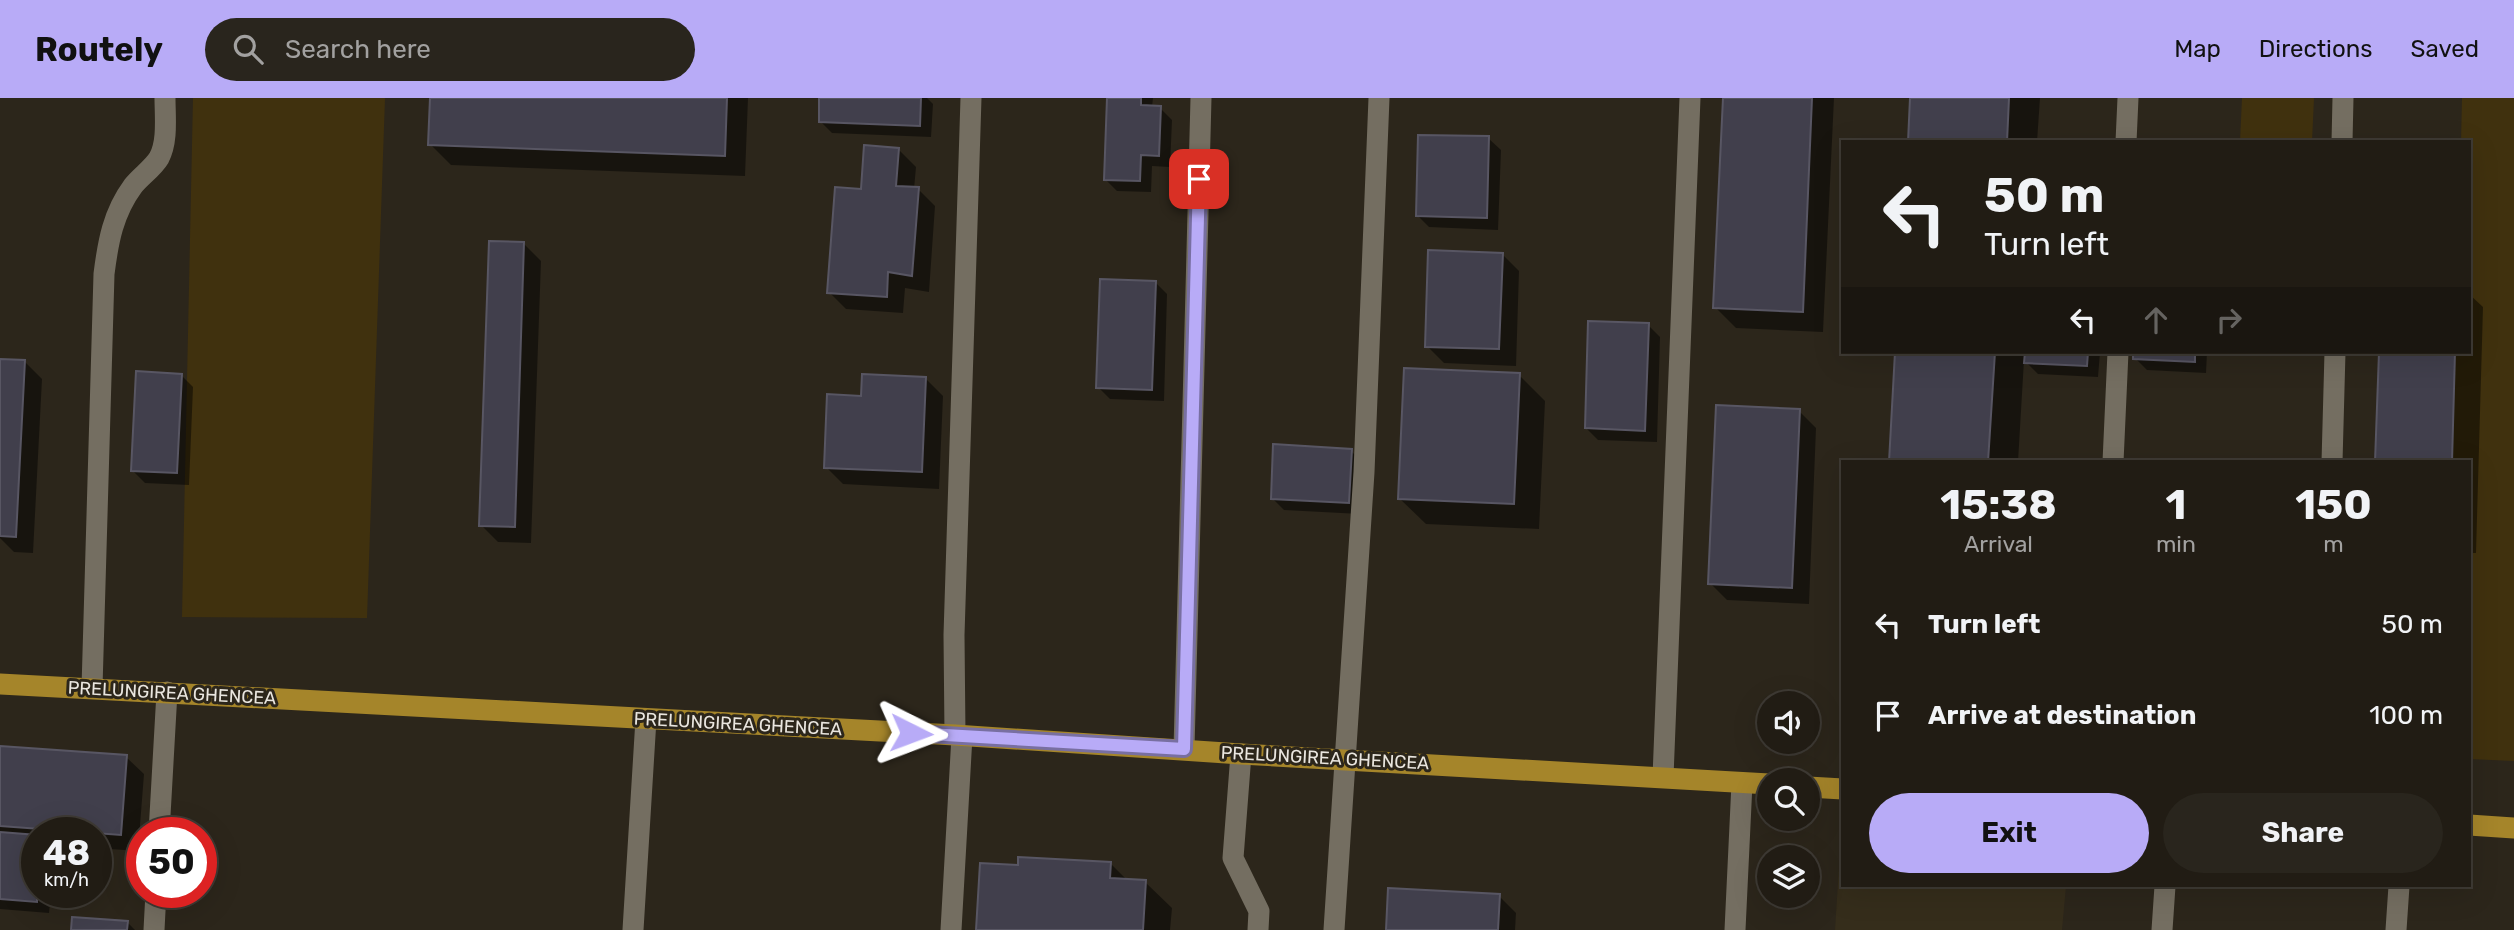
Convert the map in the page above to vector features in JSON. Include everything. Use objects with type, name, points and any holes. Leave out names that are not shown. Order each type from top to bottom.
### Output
[{"type":"main road","name":"PRELUNGIREA GHENCEA","points":[[0,684],[959,736],[1757,784]]},
{"type":"main road","points":[[1820,788],[1841,789]]},
{"type":"main road","points":[[2471,825],[2514,828]]},
{"type":"street","points":[[92,688],[104,274],[109,233],[126,195],[158,160],[164,143],[165,98]]},
{"type":"street","points":[[951,930],[959,736],[954,635],[971,98]]},
{"type":"street","points":[[1184,749],[1201,98]]},
{"type":"street","points":[[1334,930],[1364,472],[1379,98]]},
{"type":"street","points":[[1663,777],[1690,98]]},
{"type":"street","points":[[2126,140],[2128,98]]},
{"type":"street","points":[[2342,140],[2343,98]]},
{"type":"street","points":[[2113,460],[2118,354]]},
{"type":"street","points":[[2332,460],[2335,354]]},
{"type":"street","points":[[160,817],[166,692]]},
{"type":"street","points":[[633,930],[646,719]]},
{"type":"street","points":[[1241,754],[1233,858],[1259,911],[1258,930]]},
{"type":"street","points":[[1735,930],[1742,783]]},
{"type":"street","points":[[2162,930],[2165,887]]},
{"type":"street","points":[[2396,930],[2399,887]]},
{"type":"street","points":[[154,930],[155,908]]},
{"type":"shaded area","points":[[193,98],[385,98],[367,618],[182,617]]},
{"type":"shaded area","points":[[2242,98],[2314,98],[2312,140],[2240,140]]},
{"type":"shaded area","points":[[2462,98],[2514,98],[2514,761],[2471,759],[2471,460],[2451,460],[2454,354],[2471,354],[2471,140],[2461,140]]},
{"type":"shaded area","points":[[1840,851],[1841,887],[2066,887],[2062,930],[1835,930]]},
{"type":"building","points":[[430,98],[727,98],[725,156],[428,145]]},
{"type":"building","points":[[819,98],[921,98],[920,126],[819,122]]},
{"type":"building","points":[[1107,98],[1141,98],[1141,105],[1161,106],[1159,156],[1141,155],[1140,181],[1104,180]]},
{"type":"building","points":[[1723,98],[1812,98],[1803,312],[1713,308]]},
{"type":"building","points":[[1910,98],[2009,98],[2007,140],[1908,140]]},
{"type":"building","points":[[1418,135],[1489,136],[1487,218],[1416,216]]},
{"type":"building","points":[[864,145],[899,148],[896,186],[919,187],[912,276],[888,272],[887,297],[827,293],[835,187],[861,189]]},
{"type":"building","points":[[489,241],[524,242],[515,527],[479,526]]},
{"type":"building","points":[[1428,250],[1503,253],[1499,349],[1425,347]]},
{"type":"building","points":[[1100,279],[1156,281],[1152,390],[1096,388]]},
{"type":"building","points":[[1588,321],[1649,323],[1645,431],[1585,428]]},
{"type":"building","points":[[1895,354],[1995,354],[1988,460],[1889,460]]},
{"type":"building","points":[[2025,354],[2088,354],[2087,366],[2024,363]]},
{"type":"building","points":[[2133,354],[2195,354],[2195,362],[2133,359]]},
{"type":"building","points":[[2379,354],[2455,354],[2452,460],[2375,460]]},
{"type":"building","points":[[0,359],[25,360],[16,537],[0,536]]},
{"type":"building","points":[[1404,368],[1520,373],[1514,504],[1398,499]]},
{"type":"building","points":[[136,371],[182,374],[177,473],[131,471]]},
{"type":"building","points":[[862,374],[926,377],[922,472],[824,468],[827,394],[861,396]]},
{"type":"building","points":[[1716,405],[1800,409],[1792,588],[1708,584]]},
{"type":"building","points":[[1273,444],[1352,449],[1349,503],[1271,499]]},
{"type":"building","points":[[0,746],[127,755],[121,835],[112,834],[112,817],[21,817],[21,828],[0,826]]},
{"type":"building","points":[[0,832],[21,834],[21,901],[0,899]]},
{"type":"building","points":[[1018,857],[1111,862],[1110,878],[1146,880],[1143,930],[976,930],[980,863],[1018,865]]},
{"type":"building","points":[[1388,888],[1500,894],[1498,930],[1386,930]]},
{"type":"building","points":[[72,917],[128,921],[127,930],[71,930]]},
{"type":"route","points":[[911,733],[1184,749],[1199,179]]}]
